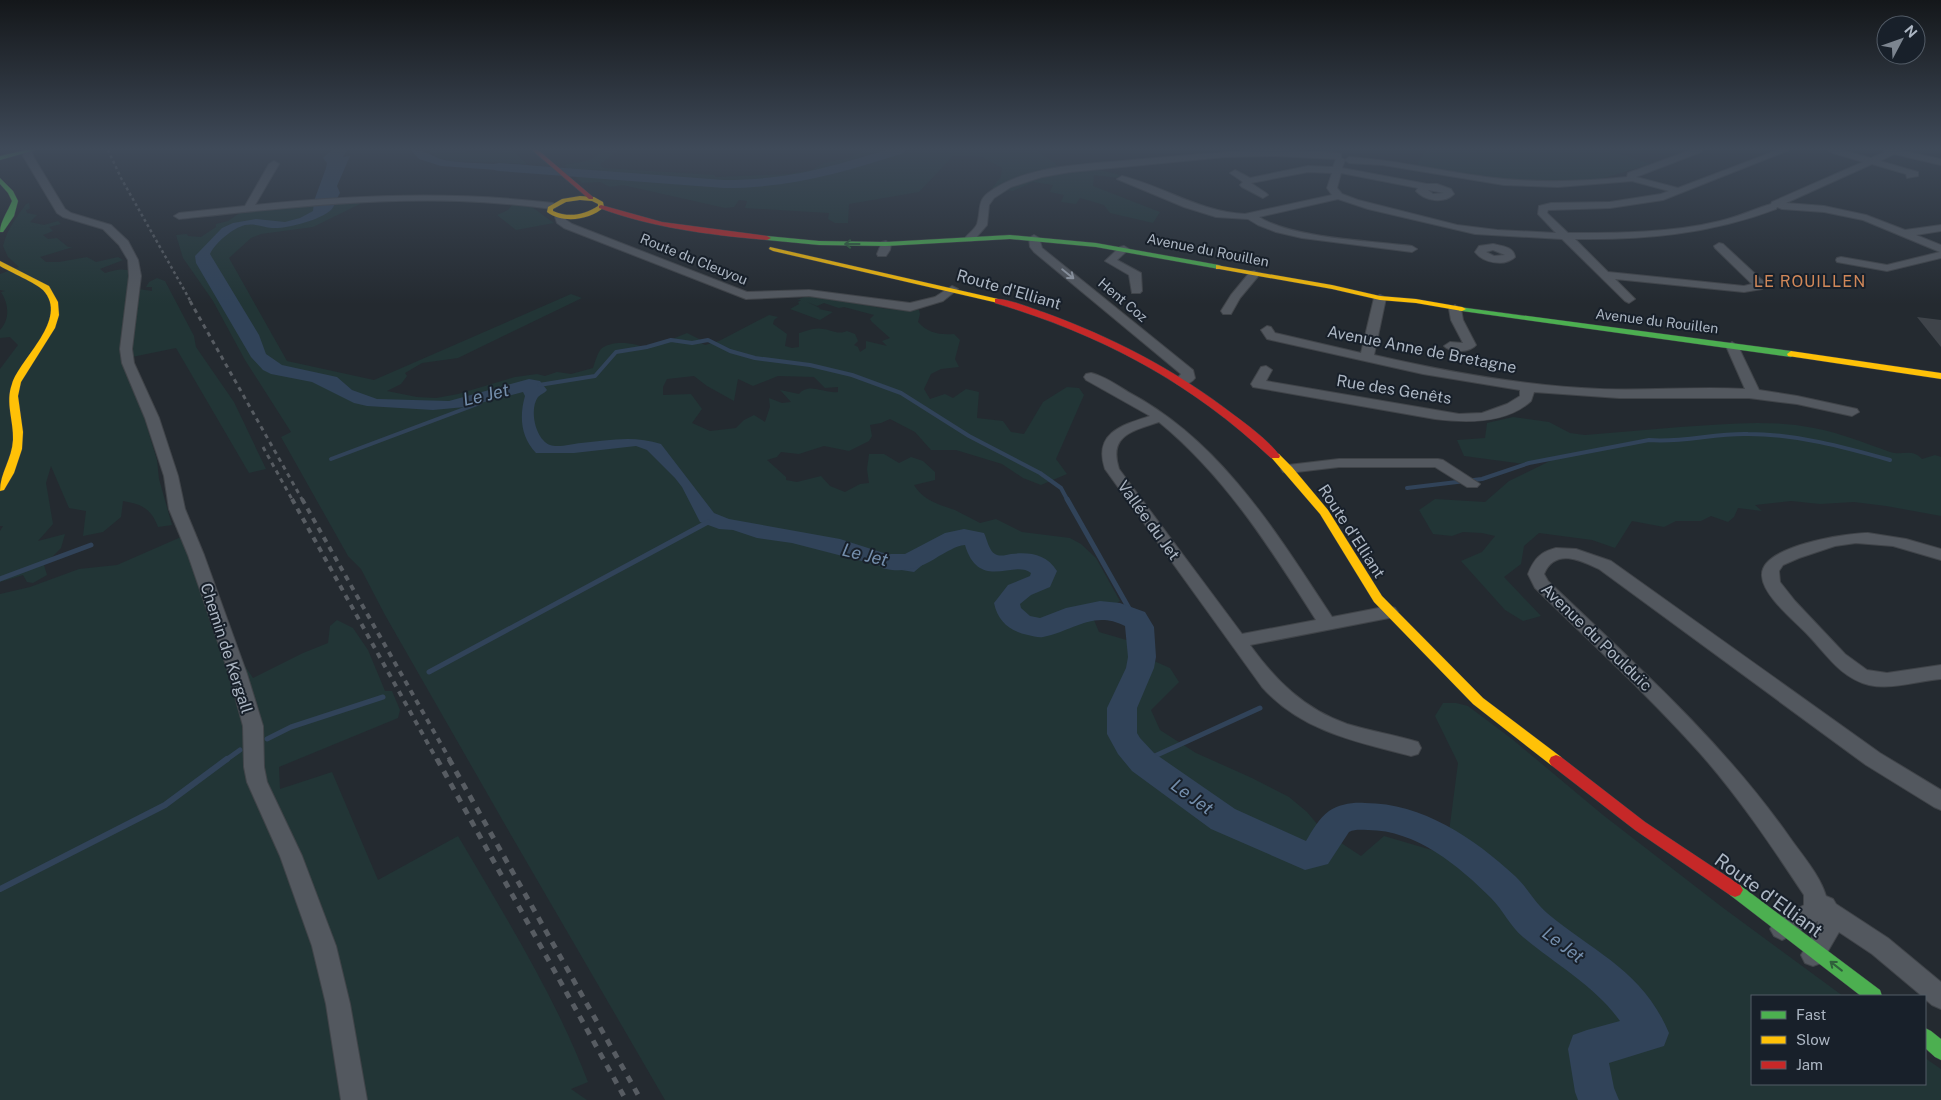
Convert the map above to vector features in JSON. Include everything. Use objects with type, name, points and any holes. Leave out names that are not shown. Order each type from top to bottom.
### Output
[{"type":"main road","points":[[0,230],[10,216],[15,201]]},
{"type":"main road","points":[[553,206],[562,201]]},
{"type":"main road","points":[[578,220],[601,207],[598,201]]},
{"type":"main road","name":"Avenue du Rouillen","points":[[553,206],[550,212],[560,217],[578,220],[610,217],[773,249],[830,255],[855,256],[884,249],[970,238],[1076,243],[1306,283],[1379,300],[1857,362],[1941,371]]},
{"type":"main road","name":"Avenue du Rouillen","points":[[601,207],[614,213],[651,221],[755,238],[884,249],[942,244],[1034,240]]},
{"type":"main road","name":"Route d'Elliant","points":[[755,238],[798,245],[830,255],[860,268]]},
{"type":"main road","name":"Route d'Elliant","points":[[773,249],[1016,305],[1092,333],[1146,360],[1182,381],[1242,425],[1288,469],[1324,512],[1370,588],[1389,612],[1478,701],[1640,826],[1724,896]]},
{"type":"main road","points":[[0,263],[45,288],[54,299],[57,312],[54,325],[17,380],[13,403],[19,431],[17,454],[12,468],[0,488]]},
{"type":"main road","name":"Avenue du Rouillen","points":[[1857,362],[1941,376]]},
{"type":"main road","name":"Route d'Elliant","points":[[1640,826],[1718,878],[1782,937],[1872,995]]},
{"type":"main road","name":"Route d'Elliant","points":[[1782,937],[1812,955],[1857,995]]},
{"type":"street","name":"Chemin de Kergall","points":[[56,201],[62,211],[70,216],[103,225],[111,231],[127,247],[133,260],[136,276],[126,350],[128,363],[152,418],[171,476],[177,509],[196,555],[238,674],[253,726],[254,767],[257,782],[291,856],[324,946],[338,1004],[354,1100]]},
{"type":"street","points":[[248,209],[252,201]]},
{"type":"street","points":[[179,216],[334,201]]},
{"type":"street","points":[[520,201],[553,206]]},
{"type":"street","points":[[987,201],[983,209],[982,225],[990,238]]},
{"type":"street","points":[[1182,201],[1214,214],[1230,217],[1250,216],[1315,201]]},
{"type":"street","points":[[1354,201],[1445,225],[1499,233],[1625,236],[1684,232],[1733,222],[1786,201]]},
{"type":"street","points":[[1629,298],[1542,212],[1543,208],[1551,206],[1619,204],[1634,201]]},
{"type":"street","points":[[1776,206],[1824,209],[1852,214],[1871,219],[1941,249]]},
{"type":"street","points":[[1250,216],[1268,226],[1292,232],[1412,249]]},
{"type":"street","name":"Route du Cleuyou","points":[[578,220],[743,296],[761,300],[814,293],[910,307],[940,299],[952,289]]},
{"type":"street","points":[[970,238],[982,225]]},
{"type":"street","points":[[1906,233],[1941,228]]},
{"type":"street","points":[[1499,233],[1504,244],[1502,249]]},
{"type":"street","name":"Avenue du Rouillen","points":[[942,244],[988,240],[990,238]]},
{"type":"street","name":"Hent Coz","points":[[1034,240],[1038,250],[1188,373],[1188,378],[1182,381]]},
{"type":"street","points":[[1607,275],[1744,289],[1758,287],[1758,282],[1719,246]]},
{"type":"street","points":[[1124,250],[1110,261],[1135,273],[1136,291]]},
{"type":"street","points":[[1841,260],[1887,268],[1941,255]]},
{"type":"street","points":[[1227,310],[1234,297],[1254,274]]},
{"type":"street","points":[[1367,356],[1379,300]]},
{"type":"street","points":[[1450,308],[1470,345],[1466,347],[1450,346]]},
{"type":"street","name":"Avenue Anne de Bretagne","points":[[1267,330],[1270,336],[1465,378],[1526,387],[1604,394],[1754,395],[1812,403],[1852,412]]},
{"type":"street","points":[[1732,346],[1754,395]]},
{"type":"street","name":"Rue des Genêts","points":[[1266,370],[1258,384],[1461,418],[1482,417],[1513,406],[1525,398],[1527,394],[1526,387]]},
{"type":"street","points":[[1091,377],[1161,417],[1195,446],[1241,496],[1262,524],[1328,624]]},
{"type":"street","name":"Vallée du Jet","points":[[1161,417],[1120,433],[1109,445],[1108,460],[1115,473],[1270,684],[1291,704],[1310,717],[1340,729],[1411,748]]},
{"type":"street","points":[[1288,469],[1339,463],[1438,462],[1472,484]]},
{"type":"street","points":[[1941,554],[1870,539],[1844,540],[1824,544],[1781,559],[1775,563],[1770,574],[1772,582],[1784,598],[1838,657],[1859,674],[1881,679],[1941,672]]},
{"type":"street","name":"Avenue du Poulduïc","points":[[1823,905],[1728,772],[1663,702],[1541,584],[1536,574],[1542,560],[1550,555],[1572,553],[1589,557],[1605,565],[1858,748],[1941,801]]},
{"type":"street","points":[[1238,640],[1389,612]]},
{"type":"street","points":[[1782,937],[1807,918],[1815,908],[1823,905]]},
{"type":"street","points":[[1812,955],[1830,926],[1823,905]]},
{"type":"street","points":[[1823,905],[1880,946],[1941,997]]},
{"type":"shaded area","points":[[695,201],[738,201],[734,207],[725,208]]},
{"type":"shaded area","points":[[747,201],[865,201],[849,204],[848,223],[835,223],[828,219],[829,213],[745,208]]},
{"type":"shaded area","points":[[1061,201],[1078,201],[1076,204]]},
{"type":"shaded area","points":[[1091,201],[1133,201],[1160,212],[1153,223],[1110,213],[1104,205]]},
{"type":"shaded area","points":[[356,202],[360,204],[313,227],[261,234],[251,238],[229,258],[287,361],[374,380],[571,294],[582,298],[458,358],[422,363],[405,373],[407,376],[401,384],[387,391],[417,397],[436,398],[458,394],[515,377],[537,374],[545,376],[557,372],[571,374],[593,368],[601,349],[611,344],[631,344],[648,349],[687,333],[703,341],[701,343],[705,345],[719,341],[769,315],[778,317],[774,320],[773,324],[787,334],[785,346],[792,348],[799,347],[799,333],[817,328],[837,332],[847,331],[855,334],[858,341],[854,345],[858,347],[860,352],[866,348],[866,341],[887,346],[882,341],[890,338],[872,322],[870,319],[874,315],[824,303],[817,306],[807,302],[819,309],[833,312],[820,320],[790,309],[799,304],[798,302],[801,300],[797,300],[809,295],[887,309],[919,310],[918,322],[926,329],[939,334],[954,334],[960,340],[955,359],[959,367],[941,369],[931,374],[924,389],[930,399],[945,394],[953,398],[966,389],[979,392],[977,418],[1003,421],[1011,432],[1024,434],[1043,402],[1067,387],[1079,388],[1084,395],[1056,459],[1067,474],[1041,485],[1023,478],[1002,464],[956,450],[931,450],[915,432],[890,419],[870,425],[872,436],[869,441],[849,451],[824,446],[799,454],[781,452],[777,457],[767,460],[786,477],[786,480],[797,482],[821,476],[830,486],[845,492],[860,484],[869,483],[867,469],[869,454],[884,454],[899,463],[911,457],[923,461],[935,472],[935,480],[914,485],[922,495],[932,501],[980,523],[996,519],[1022,532],[1070,538],[1081,544],[1096,558],[1120,601],[1094,620],[1099,632],[1130,641],[1129,650],[1170,668],[1179,682],[1151,710],[1160,730],[1196,753],[1289,797],[1307,812],[1323,831],[1361,856],[1384,836],[1435,851],[1449,832],[1458,763],[1435,716],[1443,703],[1456,703],[1468,706],[1512,739],[1603,815],[1722,907],[1842,995],[1751,995],[1751,1085],[1926,1085],[1926,1059],[1941,1069],[1941,1100],[665,1100],[385,615],[361,569],[348,556],[281,437],[291,432],[245,360],[213,301],[183,258],[176,235],[187,234],[188,236],[201,237],[216,227],[216,224],[228,221],[241,212]],"holes":[[[694,376],[707,386],[734,401],[738,379],[753,386],[778,376],[814,377],[825,388],[838,387],[838,392],[807,389],[799,394],[780,390],[791,402],[782,403],[769,398],[770,407],[765,422],[754,415],[744,420],[736,428],[710,431],[692,423],[702,409],[691,394],[663,395],[663,387],[667,379]]]},
{"type":"shaded area","points":[[29,203],[30,209],[26,210],[27,213],[37,215],[30,222],[44,225],[58,221],[61,224],[49,227],[53,231],[43,235],[48,239],[57,238],[68,247],[73,247],[40,257],[46,262],[59,262],[87,257],[96,262],[118,257],[123,260],[100,269],[105,273],[115,270],[132,272],[138,289],[152,291],[152,287],[146,287],[149,282],[157,278],[165,281],[194,336],[196,347],[234,402],[266,469],[249,473],[176,348],[132,357],[137,376],[141,407],[157,460],[159,479],[172,525],[158,527],[152,515],[145,508],[123,501],[121,517],[103,532],[83,536],[86,511],[69,508],[51,466],[46,483],[53,524],[38,541],[65,534],[61,548],[44,565],[47,575],[33,583],[27,582],[23,575],[0,582],[0,531],[3,526],[0,526],[0,369],[18,345],[10,337],[0,338],[0,330],[6,321],[7,306],[1,292],[5,291],[0,290],[0,274],[19,267],[8,257],[3,246],[12,224],[26,204]]},
{"type":"shaded area","points":[[513,204],[532,207],[554,223],[516,230],[497,215],[508,210]]},
{"type":"shaded area","points":[[1513,417],[1549,422],[1570,433],[1585,435],[1730,424],[1764,423],[1797,425],[1852,438],[1894,453],[1911,453],[1922,459],[1935,455],[1941,457],[1941,516],[1854,502],[1820,504],[1791,501],[1755,505],[1762,511],[1738,508],[1734,517],[1728,522],[1711,516],[1701,521],[1676,521],[1664,527],[1632,521],[1615,548],[1592,540],[1539,533],[1524,546],[1521,564],[1504,577],[1541,616],[1523,621],[1505,610],[1461,561],[1482,552],[1495,536],[1463,532],[1452,536],[1433,534],[1419,510],[1435,499],[1485,502],[1509,481],[1550,461],[1524,464],[1464,456],[1457,440],[1485,438],[1487,423]]},
{"type":"shaded area","points":[[181,537],[215,622],[253,678],[303,653],[328,643],[330,626],[337,620],[353,628],[368,650],[385,691],[392,691],[400,710],[398,718],[279,767],[280,789],[332,772],[378,880],[458,836],[528,957],[561,1019],[588,1082],[571,1089],[587,1100],[0,1100],[0,594],[30,587],[79,569],[117,565]]},
{"type":"water","points":[[314,201],[336,201],[326,214],[303,223],[272,228],[252,224],[240,227],[220,241],[210,254],[259,335],[266,354],[282,365],[337,377],[352,390],[377,399],[449,401],[529,379],[540,381],[547,390],[535,402],[535,423],[541,437],[550,445],[561,446],[621,439],[651,441],[661,444],[714,513],[729,519],[840,539],[893,556],[910,556],[917,552],[927,561],[914,572],[889,568],[792,543],[757,538],[733,530],[719,529],[700,522],[682,487],[647,450],[636,446],[574,453],[536,453],[524,433],[522,412],[525,396],[523,392],[465,407],[433,410],[367,406],[354,403],[312,382],[271,374],[263,370],[251,357],[196,263],[195,256],[222,228],[233,223],[256,219],[285,222],[300,218],[313,211]]},
{"type":"building","points":[[1917,317],[1941,320],[1941,347]]},
{"type":"waterway","points":[[539,385],[595,376],[616,352],[647,347],[671,340],[692,343],[708,340],[730,351],[755,358],[810,365],[852,375],[901,393],[969,436],[1040,473],[1061,488],[1068,501]]},
{"type":"waterway","points":[[331,459],[480,403]]},
{"type":"waterway","points":[[1407,488],[1482,479],[1529,463],[1649,440],[1661,441],[1736,434],[1784,436],[1802,439],[1838,446],[1890,460]]},
{"type":"waterway","points":[[1067,499],[1135,619]]},
{"type":"waterway","points":[[429,672],[708,522]]},
{"type":"waterway","name":"Le Jet","points":[[891,562],[903,563],[913,560],[953,539],[964,537],[975,539],[980,553],[986,560],[1001,564],[1031,562],[1038,565],[1044,571],[1041,581],[1017,591],[1007,603],[1009,612],[1022,624],[1041,628],[1075,615],[1100,610],[1120,612],[1135,619],[1140,627],[1142,657],[1140,668],[1122,708],[1122,734],[1129,746],[1143,762],[1223,819],[1305,856],[1316,854],[1331,831],[1341,820],[1359,816],[1379,816],[1419,827],[1474,861],[1504,888],[1533,923],[1610,981],[1629,1002],[1650,1033],[1587,1049],[1595,1092],[1599,1100]]},
{"type":"waterway","points":[[0,579],[91,545]]},
{"type":"waterway","points":[[267,739],[291,727],[383,697]]},
{"type":"waterway","points":[[1146,760],[1260,708]]},
{"type":"waterway","points":[[226,760],[240,750]]},
{"type":"waterway","points":[[0,889],[165,805],[227,759]]},
{"type":"waterway","name":"Le Jet","points":[[1143,762],[1149,759]]},
{"type":"railway","points":[[134,201],[191,302]]},
{"type":"railway","points":[[190,301],[303,501]]},
{"type":"railway","points":[[263,447],[293,501]]},
{"type":"railway","points":[[292,499],[437,760]]},
{"type":"railway","points":[[302,499],[450,760]]},
{"type":"railway","points":[[437,759],[626,1100]]},
{"type":"railway","points":[[449,759],[641,1100]]},
{"type":"traffic: fast","points":[[0,230],[10,216],[15,201]]},
{"type":"traffic: fast","points":[[767,238],[819,243],[886,244],[1010,237],[1096,245],[1219,267]]},
{"type":"traffic: fast","points":[[1462,309],[1791,354]]},
{"type":"traffic: fast","points":[[1735,890],[1873,995]]},
{"type":"traffic: fast","points":[[1926,1038],[1941,1051]]},
{"type":"traffic: slow","points":[[562,201],[550,208],[550,212],[563,217],[583,216],[601,207],[601,203],[598,201]]},
{"type":"traffic: slow","points":[[773,249],[998,301]]},
{"type":"traffic: slow","points":[[0,263],[46,288],[54,302],[55,315],[51,328],[24,368],[17,382],[13,396],[18,432],[17,449],[9,473],[0,488]]},
{"type":"traffic: slow","points":[[1219,267],[1332,287],[1380,298],[1416,301],[1462,309]]},
{"type":"traffic: slow","points":[[1791,354],[1941,376]]},
{"type":"traffic: slow","points":[[1275,456],[1324,512],[1378,599],[1478,701],[1556,761]]},
{"type":"traffic: jam","points":[[601,207],[641,220],[662,224],[767,238]]},
{"type":"traffic: jam","points":[[998,301],[1063,322],[1095,335],[1157,367],[1214,404],[1250,432],[1275,456]]},
{"type":"traffic: jam","points":[[1556,761],[1640,826],[1735,890]]},
{"type":"district","name":"LE ROUILLEN","points":[[1810,281]]}]
